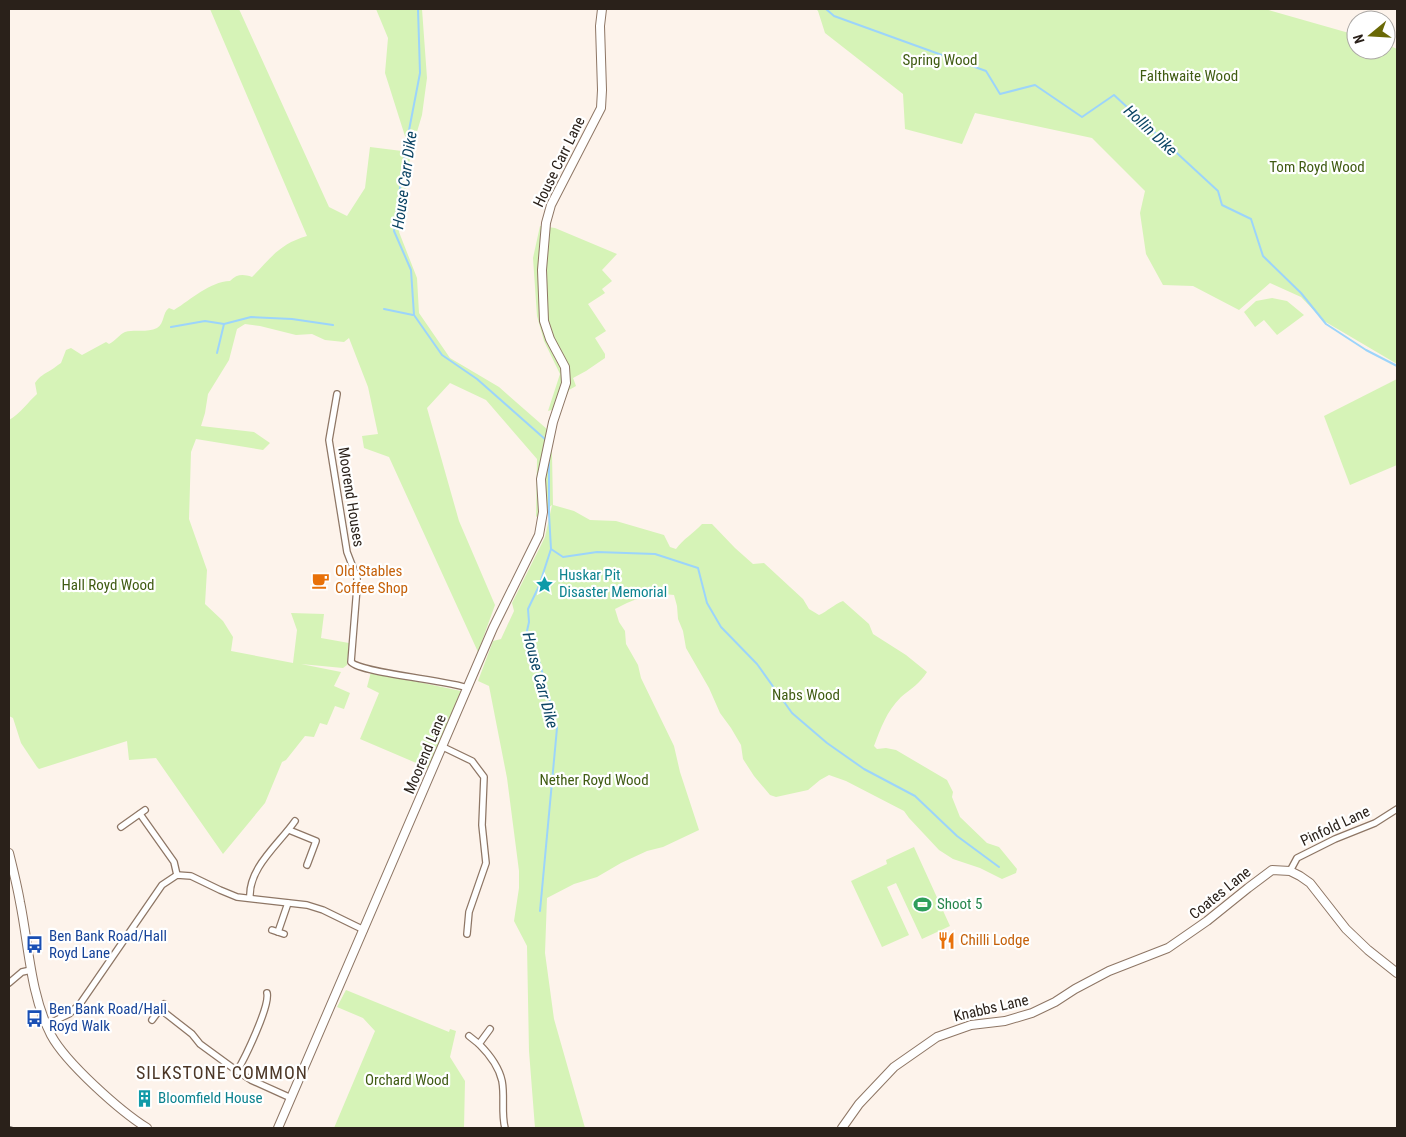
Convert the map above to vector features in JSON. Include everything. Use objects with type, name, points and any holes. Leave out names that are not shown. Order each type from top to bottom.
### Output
[{"type":"street","name":"House Carr Lane","points":[[566,383],[565,367],[550,339],[544,321],[542,270],[546,223],[551,204],[601,108],[600,26],[602,9]]},
{"type":"street","name":"Moorend Lane","points":[[278,1128],[501,609],[539,535],[543,512],[542,479],[553,422],[566,383]]},
{"type":"street","name":"Moorend Houses","points":[[337,394],[329,440],[347,552],[357,578],[351,662],[372,670],[468,688]]},
{"type":"street","points":[[443,747],[472,761],[484,777],[482,825],[486,863],[469,912],[467,934]]},
{"type":"street","name":"Pinfold Lane","points":[[1290,871],[1297,858],[1334,839],[1374,823],[1397,809]]},
{"type":"street","points":[[126,826],[143,812],[174,862],[177,875]]},
{"type":"street","points":[[250,898],[257,870],[296,822]]},
{"type":"street","points":[[289,830],[316,841],[307,865]]},
{"type":"street","points":[[9,853],[20,901],[31,970],[46,1025],[59,1048],[74,1065],[120,1107],[147,1128]]},
{"type":"street","name":"Coates Lane","points":[[1115,969],[1161,952],[1178,943],[1266,873],[1278,870],[1290,871]]},
{"type":"street","points":[[1290,871],[1310,883],[1346,929],[1368,950],[1397,973]]},
{"type":"street","points":[[46,1025],[69,1014],[80,1004],[162,885],[177,875],[191,876],[237,897],[307,905],[364,930]]},
{"type":"street","points":[[278,932],[288,903]]},
{"type":"street","name":"Knabbs Lane","points":[[842,1128],[859,1104],[894,1066],[937,1037],[971,1025],[1005,1021],[1032,1013],[1115,969]]},
{"type":"street","points":[[9,983],[22,972],[31,970]]},
{"type":"street","points":[[237,1071],[264,1013],[268,998],[267,993]]},
{"type":"street","points":[[152,1020],[162,1006],[200,1044],[237,1071],[251,1080],[292,1098]]},
{"type":"street","points":[[479,1044],[490,1029]]},
{"type":"street","points":[[469,1036],[490,1057],[500,1074],[502,1082],[502,1112],[505,1128]]},
{"type":"green space","points":[[210,9],[239,9],[329,207],[347,216],[365,188],[370,147],[410,152],[385,73],[388,38],[376,9],[422,9],[427,78],[422,115],[411,152],[399,232],[417,278],[419,313],[450,358],[499,387],[548,430],[552,454],[553,505],[574,511],[590,520],[616,521],[664,535],[670,547],[676,549],[702,524],[712,524],[753,564],[764,563],[803,599],[809,609],[819,615],[843,601],[869,624],[873,634],[906,655],[927,672],[891,708],[874,746],[877,749],[896,750],[947,780],[953,792],[952,797],[960,817],[987,843],[999,847],[1017,869],[1016,873],[1002,879],[980,868],[953,859],[939,850],[904,811],[846,781],[829,775],[808,790],[776,797],[770,795],[743,759],[741,745],[720,713],[709,688],[686,648],[674,595],[666,594],[644,597],[615,609],[619,622],[625,631],[626,644],[638,665],[641,678],[674,746],[680,772],[699,830],[663,847],[647,851],[597,877],[574,884],[547,898],[545,953],[554,1019],[585,1128],[535,1128],[529,1051],[527,946],[514,921],[519,888],[519,871],[507,778],[489,686],[478,681],[493,641],[501,639],[514,611],[512,603],[545,537],[552,505],[536,517],[537,459],[486,400],[450,383],[427,408],[459,521],[495,605],[478,652],[389,457],[364,448],[362,436],[378,434],[368,387],[349,338],[344,342],[325,340],[312,334],[296,335],[245,324],[237,329],[229,360],[208,394],[201,426],[254,432],[270,443],[263,450],[196,439],[191,452],[189,519],[207,570],[205,604],[223,621],[233,637],[231,651],[293,663],[297,630],[291,613],[324,614],[321,638],[349,643],[347,665],[343,668],[301,664],[341,672],[334,686],[350,693],[344,709],[335,706],[327,725],[320,723],[314,737],[305,736],[286,760],[282,762],[265,803],[223,854],[156,758],[129,760],[127,741],[39,769],[37,767],[21,743],[13,718],[9,716],[9,420],[37,394],[35,383],[42,375],[61,363],[66,350],[71,348],[82,355],[106,342],[109,344],[125,332],[157,328],[160,326],[169,308],[174,310],[215,284],[230,281],[243,275],[252,277],[282,247],[307,236]]},
{"type":"green space","points":[[816,9],[1265,9],[1346,32],[1346,60],[1396,60],[1397,49],[1397,364],[1324,321],[1301,297],[1270,283],[1239,310],[1193,286],[1163,285],[1146,254],[1140,213],[1145,191],[1092,138],[975,113],[962,144],[905,129],[903,94],[825,33]]},
{"type":"green space","points":[[540,226],[555,228],[617,254],[602,270],[612,281],[602,289],[605,293],[588,304],[606,331],[595,338],[605,354],[605,358],[573,378],[576,386],[569,390],[562,407],[548,411],[560,374],[544,341],[537,316],[533,258]]},
{"type":"green space","points":[[1272,298],[1287,301],[1304,315],[1277,335],[1264,320],[1255,327],[1244,312],[1256,301]]},
{"type":"green space","points":[[1397,379],[1397,465],[1350,485],[1324,416]]},
{"type":"green space","points":[[371,672],[461,691],[428,768],[360,739],[379,693],[367,687]]},
{"type":"green space","points":[[914,847],[950,926],[922,939],[896,883],[887,887],[909,935],[882,947],[851,881],[887,864],[886,860]]},
{"type":"green space","name":"Orchard Wood","points":[[346,990],[449,1032],[450,1029],[456,1031],[450,1057],[465,1081],[464,1128],[334,1128],[375,1031],[363,1018],[337,1007]]},
{"type":"waterway","name":"House Carr Dike","points":[[418,9],[420,73],[406,146],[394,231],[411,270],[414,315],[442,355],[477,379],[546,440]]},
{"type":"waterway","name":"Hollin Dike","points":[[826,9],[834,16],[986,71],[1000,94],[1035,85],[1082,117],[1114,95],[1218,191],[1222,205],[1251,219],[1263,256],[1301,293],[1326,324],[1366,350],[1397,366]]},
{"type":"waterway","points":[[384,309],[413,315]]},
{"type":"waterway","points":[[171,327],[205,321],[224,324],[251,317],[292,319],[333,325]]},
{"type":"waterway","points":[[217,353],[224,324]]},
{"type":"waterway","name":"House Carr Dike","points":[[540,911],[557,728],[540,664],[527,631],[529,622],[528,609],[539,586],[551,549],[549,457]]},
{"type":"waterway","points":[[551,549],[563,557],[597,552],[655,554],[698,568],[707,603],[721,627],[757,664],[792,713],[827,743],[864,769],[915,796],[957,836],[999,867]]},
{"type":"railway","points":[[9,1127],[13,1128]]},
{"type":"place","name":"Old Stables Coffee Shop","points":[[321,580]]},
{"type":"place","name":"Huskar Pit Disaster Memorial","points":[[545,584]]},
{"type":"place","name":"Shoot 5","points":[[923,904]]},
{"type":"place","name":"Chilli Lodge","points":[[946,940]]},
{"type":"place","name":"Ben Bank Road/Hall Royd Lane","points":[[35,945]]},
{"type":"place","name":"Ben Bank Road/Hall Royd Walk","points":[[35,1018]]},
{"type":"place","name":"Bloomfield House","points":[[144,1098]]},
{"type":"district","name":"SILKSTONE COMMON","points":[[222,1073]]},
{"type":"park label","name":"Spring Wood","points":[[940,60]]},
{"type":"park label","name":"Falthwaite Wood","points":[[1189,76]]},
{"type":"park label","name":"Tom Royd Wood","points":[[1317,167]]},
{"type":"park label","name":"Hall Royd Wood","points":[[108,585]]},
{"type":"park label","name":"Nabs Wood","points":[[806,695]]},
{"type":"park label","name":"Nether Royd Wood","points":[[594,780]]}]
